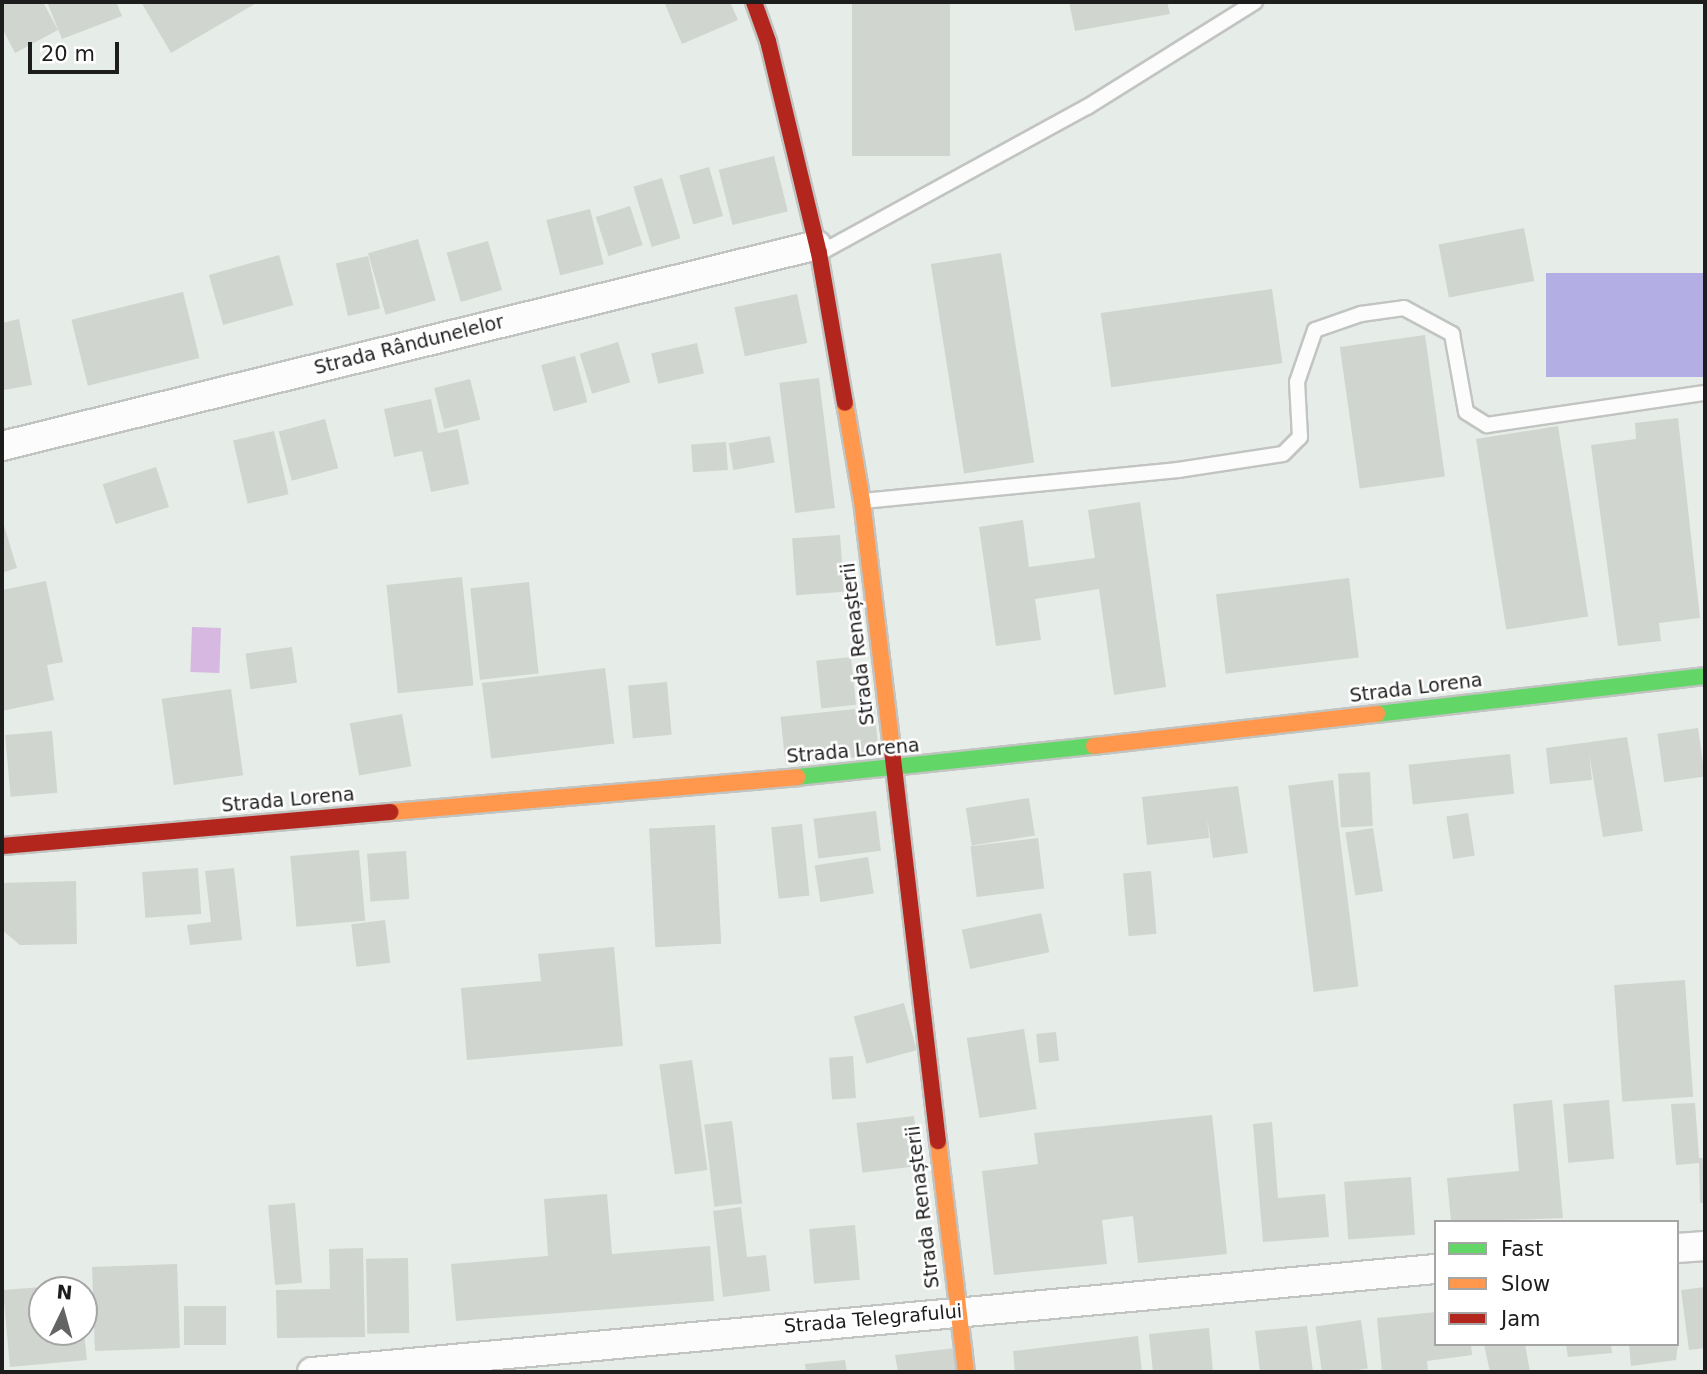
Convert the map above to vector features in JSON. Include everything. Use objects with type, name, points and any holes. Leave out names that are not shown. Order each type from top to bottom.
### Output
[{"type":"street","name":"Strada Renașterii","points":[[754,2],[768,41],[818,249],[862,501],[956,1311],[966,1372]]},
{"type":"street","name":"Strada Rândunelelor","points":[[2,446],[818,249]]},
{"type":"street","name":"Strada Lorena","points":[[2,846],[894,769],[1705,676]]},
{"type":"street","points":[[1679,1248],[1705,1246]]},
{"type":"street","name":"Strada Telegrafului","points":[[312,1372],[1434,1269]]},
{"type":"lane","points":[[818,249],[1087,107],[1255,2]]},
{"type":"lane","points":[[862,501],[1178,470],[1283,454],[1300,437],[1297,382],[1315,330],[1362,314],[1404,308],[1452,334],[1466,412],[1487,425],[1705,393]]},
{"type":"shaded area","points":[[1546,273],[1705,273],[1705,377],[1546,377]]},
{"type":"shaded area","points":[[192,627],[221,628],[219,673],[190,672]]},
{"type":"building","points":[[2,2],[43,2],[58,30],[15,53],[2,28]]},
{"type":"building","points":[[47,2],[116,2],[122,16],[62,39]]},
{"type":"building","points":[[141,2],[258,2],[171,53]]},
{"type":"building","points":[[664,2],[730,2],[738,20],[682,44]]},
{"type":"building","points":[[852,2],[950,2],[950,156],[852,156]]},
{"type":"building","points":[[1069,2],[1167,2],[1170,14],[1075,31]]},
{"type":"building","points":[[774,156],[788,211],[732,225],[719,170]]},
{"type":"building","points":[[709,167],[723,216],[693,225],[679,176]]},
{"type":"building","points":[[662,178],[680,238],[652,247],[633,187]]},
{"type":"building","points":[[630,206],[643,245],[608,256],[596,217]]},
{"type":"building","points":[[590,209],[604,264],[560,275],[546,220]]},
{"type":"building","points":[[1524,228],[1534,281],[1449,298],[1439,245]]},
{"type":"building","points":[[418,239],[436,301],[386,315],[368,253]]},
{"type":"building","points":[[488,241],[502,290],[461,302],[447,253]]},
{"type":"building","points":[[1001,253],[1034,462],[964,473],[931,264]]},
{"type":"building","points":[[279,255],[293,305],[223,325],[209,275]]},
{"type":"building","points":[[368,256],[380,309],[348,316],[336,263]]},
{"type":"building","points":[[1272,289],[1282,363],[1111,387],[1101,313]]},
{"type":"building","points":[[183,292],[199,358],[88,386],[71,320]]},
{"type":"building","points":[[797,294],[807,343],[745,356],[734,307]]},
{"type":"building","points":[[19,319],[32,385],[4,390],[2,323]]},
{"type":"building","points":[[1425,335],[1445,477],[1360,489],[1340,347]]},
{"type":"building","points":[[618,342],[630,382],[592,394],[580,354]]},
{"type":"building","points":[[697,343],[704,373],[658,384],[651,354]]},
{"type":"building","points":[[575,356],[587,402],[554,411],[541,365]]},
{"type":"building","points":[[819,378],[835,508],[795,513],[779,383]]},
{"type":"building","points":[[470,379],[480,420],[444,429],[434,388]]},
{"type":"building","points":[[431,399],[438,433],[458,429],[469,484],[431,492],[422,451],[394,457],[384,409]]},
{"type":"building","points":[[1678,418],[1700,618],[1659,623],[1661,641],[1618,646],[1591,445],[1636,439],[1635,423]]},
{"type":"building","points":[[325,419],[338,468],[292,481],[279,431]]},
{"type":"building","points":[[1558,426],[1588,617],[1506,630],[1476,439]]},
{"type":"building","points":[[274,431],[289,494],[248,504],[233,440]]},
{"type":"building","points":[[770,436],[775,463],[733,470],[729,443]]},
{"type":"building","points":[[726,442],[728,470],[693,472],[691,444]]},
{"type":"building","points":[[156,467],[169,507],[116,524],[103,484]]},
{"type":"building","points":[[1140,502],[1166,687],[1114,695],[1099,589],[1035,599],[1041,640],[996,646],[979,527],[1023,520],[1029,567],[1095,558],[1088,510]]},
{"type":"building","points":[[2,519],[17,568],[2,573]]},
{"type":"building","points":[[840,535],[844,592],[796,595],[792,538]]},
{"type":"building","points":[[462,577],[473,685],[398,693],[386,585]]},
{"type":"building","points":[[1349,578],[1359,657],[1226,674],[1216,594]]},
{"type":"building","points":[[46,581],[63,662],[47,665],[54,700],[2,711],[2,590]]},
{"type":"building","points":[[529,582],[539,673],[480,680],[470,588]]},
{"type":"building","points":[[292,647],[297,683],[250,689],[245,654]]},
{"type":"building","points":[[851,657],[856,705],[821,708],[816,661]]},
{"type":"building","points":[[605,668],[614,743],[491,759],[482,683]]},
{"type":"building","points":[[667,682],[672,735],[633,738],[628,685]]},
{"type":"building","points":[[231,689],[243,775],[174,785],[162,699]]},
{"type":"building","points":[[874,707],[879,755],[786,765],[781,717]]},
{"type":"building","points":[[402,714],[411,766],[359,775],[350,723]]},
{"type":"building","points":[[1698,728],[1705,777],[1664,782],[1657,734]]},
{"type":"building","points":[[52,731],[57,793],[11,797],[5,735]]},
{"type":"building","points":[[1627,737],[1643,831],[1603,837],[1589,753],[1592,780],[1550,784],[1546,748]]},
{"type":"building","points":[[1510,754],[1514,794],[1413,804],[1409,765]]},
{"type":"building","points":[[1370,772],[1373,826],[1341,828],[1338,774]]},
{"type":"building","points":[[1333,780],[1358,986],[1314,992],[1288,785]]},
{"type":"building","points":[[1238,786],[1248,853],[1213,858],[1207,818],[1209,838],[1147,845],[1142,797]]},
{"type":"building","points":[[1029,798],[1035,836],[972,846],[966,808]]},
{"type":"building","points":[[876,811],[881,851],[818,858],[813,819]]},
{"type":"building","points":[[1468,813],[1475,855],[1453,859],[1446,816]]},
{"type":"building","points":[[802,824],[810,896],[779,899],[771,827]]},
{"type":"building","points":[[715,825],[721,944],[655,947],[649,828]]},
{"type":"building","points":[[1373,828],[1383,891],[1355,896],[1345,832]]},
{"type":"building","points":[[1038,838],[1044,889],[977,897],[971,846]]},
{"type":"building","points":[[359,850],[365,921],[296,927],[290,856]]},
{"type":"building","points":[[406,851],[409,899],[370,902],[367,854]]},
{"type":"building","points":[[868,857],[874,894],[820,902],[815,865]]},
{"type":"building","points":[[198,868],[201,914],[145,918],[142,872]]},
{"type":"building","points":[[234,868],[242,940],[190,945],[187,925],[211,922],[205,871]]},
{"type":"building","points":[[1151,871],[1156,934],[1129,936],[1123,873]]},
{"type":"building","points":[[76,881],[77,944],[20,945],[2,930],[2,883]]},
{"type":"building","points":[[1041,913],[1049,952],[970,969],[962,930]]},
{"type":"building","points":[[385,920],[390,963],[356,967],[351,924]]},
{"type":"building","points":[[614,947],[623,1046],[467,1060],[461,988],[541,981],[538,954]]},
{"type":"building","points":[[1685,980],[1693,1097],[1622,1102],[1614,985]]},
{"type":"building","points":[[904,1003],[917,1050],[866,1064],[854,1016]]},
{"type":"building","points":[[1024,1029],[1037,1109],[979,1118],[967,1038]]},
{"type":"building","points":[[1056,1032],[1059,1061],[1039,1063],[1036,1034]]},
{"type":"building","points":[[853,1056],[856,1098],[832,1100],[829,1058]]},
{"type":"building","points":[[692,1060],[707,1170],[675,1175],[659,1065]]},
{"type":"building","points":[[1552,1100],[1563,1218],[1451,1220],[1447,1178],[1519,1171],[1513,1104]]},
{"type":"building","points":[[1609,1100],[1614,1159],[1568,1163],[1563,1104]]},
{"type":"building","points":[[1695,1103],[1699,1158],[1705,1158],[1705,1203],[1700,1203],[1699,1163],[1676,1165],[1671,1104]]},
{"type":"building","points":[[1212,1115],[1227,1254],[1138,1263],[1133,1216],[1102,1220],[1107,1264],[994,1275],[982,1171],[1038,1164],[1034,1133]]},
{"type":"building","points":[[914,1116],[920,1166],[863,1173],[856,1123]]},
{"type":"building","points":[[732,1121],[742,1203],[714,1207],[704,1124]]},
{"type":"building","points":[[1272,1122],[1278,1198],[1325,1194],[1329,1237],[1263,1242],[1253,1124]]},
{"type":"building","points":[[1411,1177],[1415,1235],[1348,1240],[1344,1182]]},
{"type":"building","points":[[607,1194],[612,1254],[710,1246],[714,1301],[456,1321],[451,1264],[548,1256],[544,1199]]},
{"type":"building","points":[[295,1203],[302,1283],[275,1285],[268,1205]]},
{"type":"building","points":[[741,1207],[747,1257],[766,1255],[770,1291],[723,1297],[713,1211]]},
{"type":"building","points":[[855,1225],[860,1280],[814,1284],[809,1229]]},
{"type":"building","points":[[363,1248],[365,1337],[277,1338],[276,1290],[330,1289],[329,1249]]},
{"type":"building","points":[[408,1258],[409,1333],[367,1334],[366,1259]]},
{"type":"building","points":[[177,1264],[180,1348],[95,1351],[95,1346],[98,1346],[98,1276],[92,1276],[92,1267]]},
{"type":"building","points":[[1705,1287],[1705,1348],[1689,1350],[1681,1290]]},
{"type":"building","points":[[28,1288],[28,1346],[86,1346],[87,1360],[10,1367],[3,1290]]},
{"type":"building","points":[[184,1306],[226,1306],[226,1345],[184,1345]]},
{"type":"building","points":[[1434,1312],[1434,1346],[1471,1346],[1472,1355],[1427,1361],[1428,1372],[1382,1372],[1377,1318]]},
{"type":"building","points":[[1361,1320],[1368,1369],[1322,1372],[1315,1326]]},
{"type":"building","points":[[1307,1326],[1313,1372],[1260,1372],[1255,1331]]},
{"type":"building","points":[[1209,1328],[1213,1372],[1153,1372],[1149,1334]]},
{"type":"building","points":[[1138,1336],[1142,1372],[1015,1372],[1013,1351]]},
{"type":"building","points":[[1484,1346],[1525,1346],[1530,1372],[1490,1372]]},
{"type":"building","points":[[1566,1346],[1611,1346],[1612,1353],[1568,1357]]},
{"type":"building","points":[[1629,1346],[1678,1346],[1676,1360],[1631,1366]]},
{"type":"building","points":[[956,1348],[959,1372],[898,1372],[895,1355]]},
{"type":"building","points":[[845,1360],[847,1372],[806,1372],[805,1364]]},
{"type":"traffic: fast","points":[[1377,714],[1705,676]]},
{"type":"traffic: fast","points":[[797,777],[1094,746]]},
{"type":"traffic: slow","points":[[845,403],[862,501],[892,750]]},
{"type":"traffic: slow","points":[[1094,746],[1377,714]]},
{"type":"traffic: slow","points":[[391,812],[797,777]]},
{"type":"traffic: slow","points":[[938,1141],[966,1372]]},
{"type":"traffic: jam","points":[[754,2],[768,41],[819,253],[845,403]]},
{"type":"traffic: jam","points":[[892,750],[938,1141]]},
{"type":"traffic: jam","points":[[2,846],[391,812]]}]
